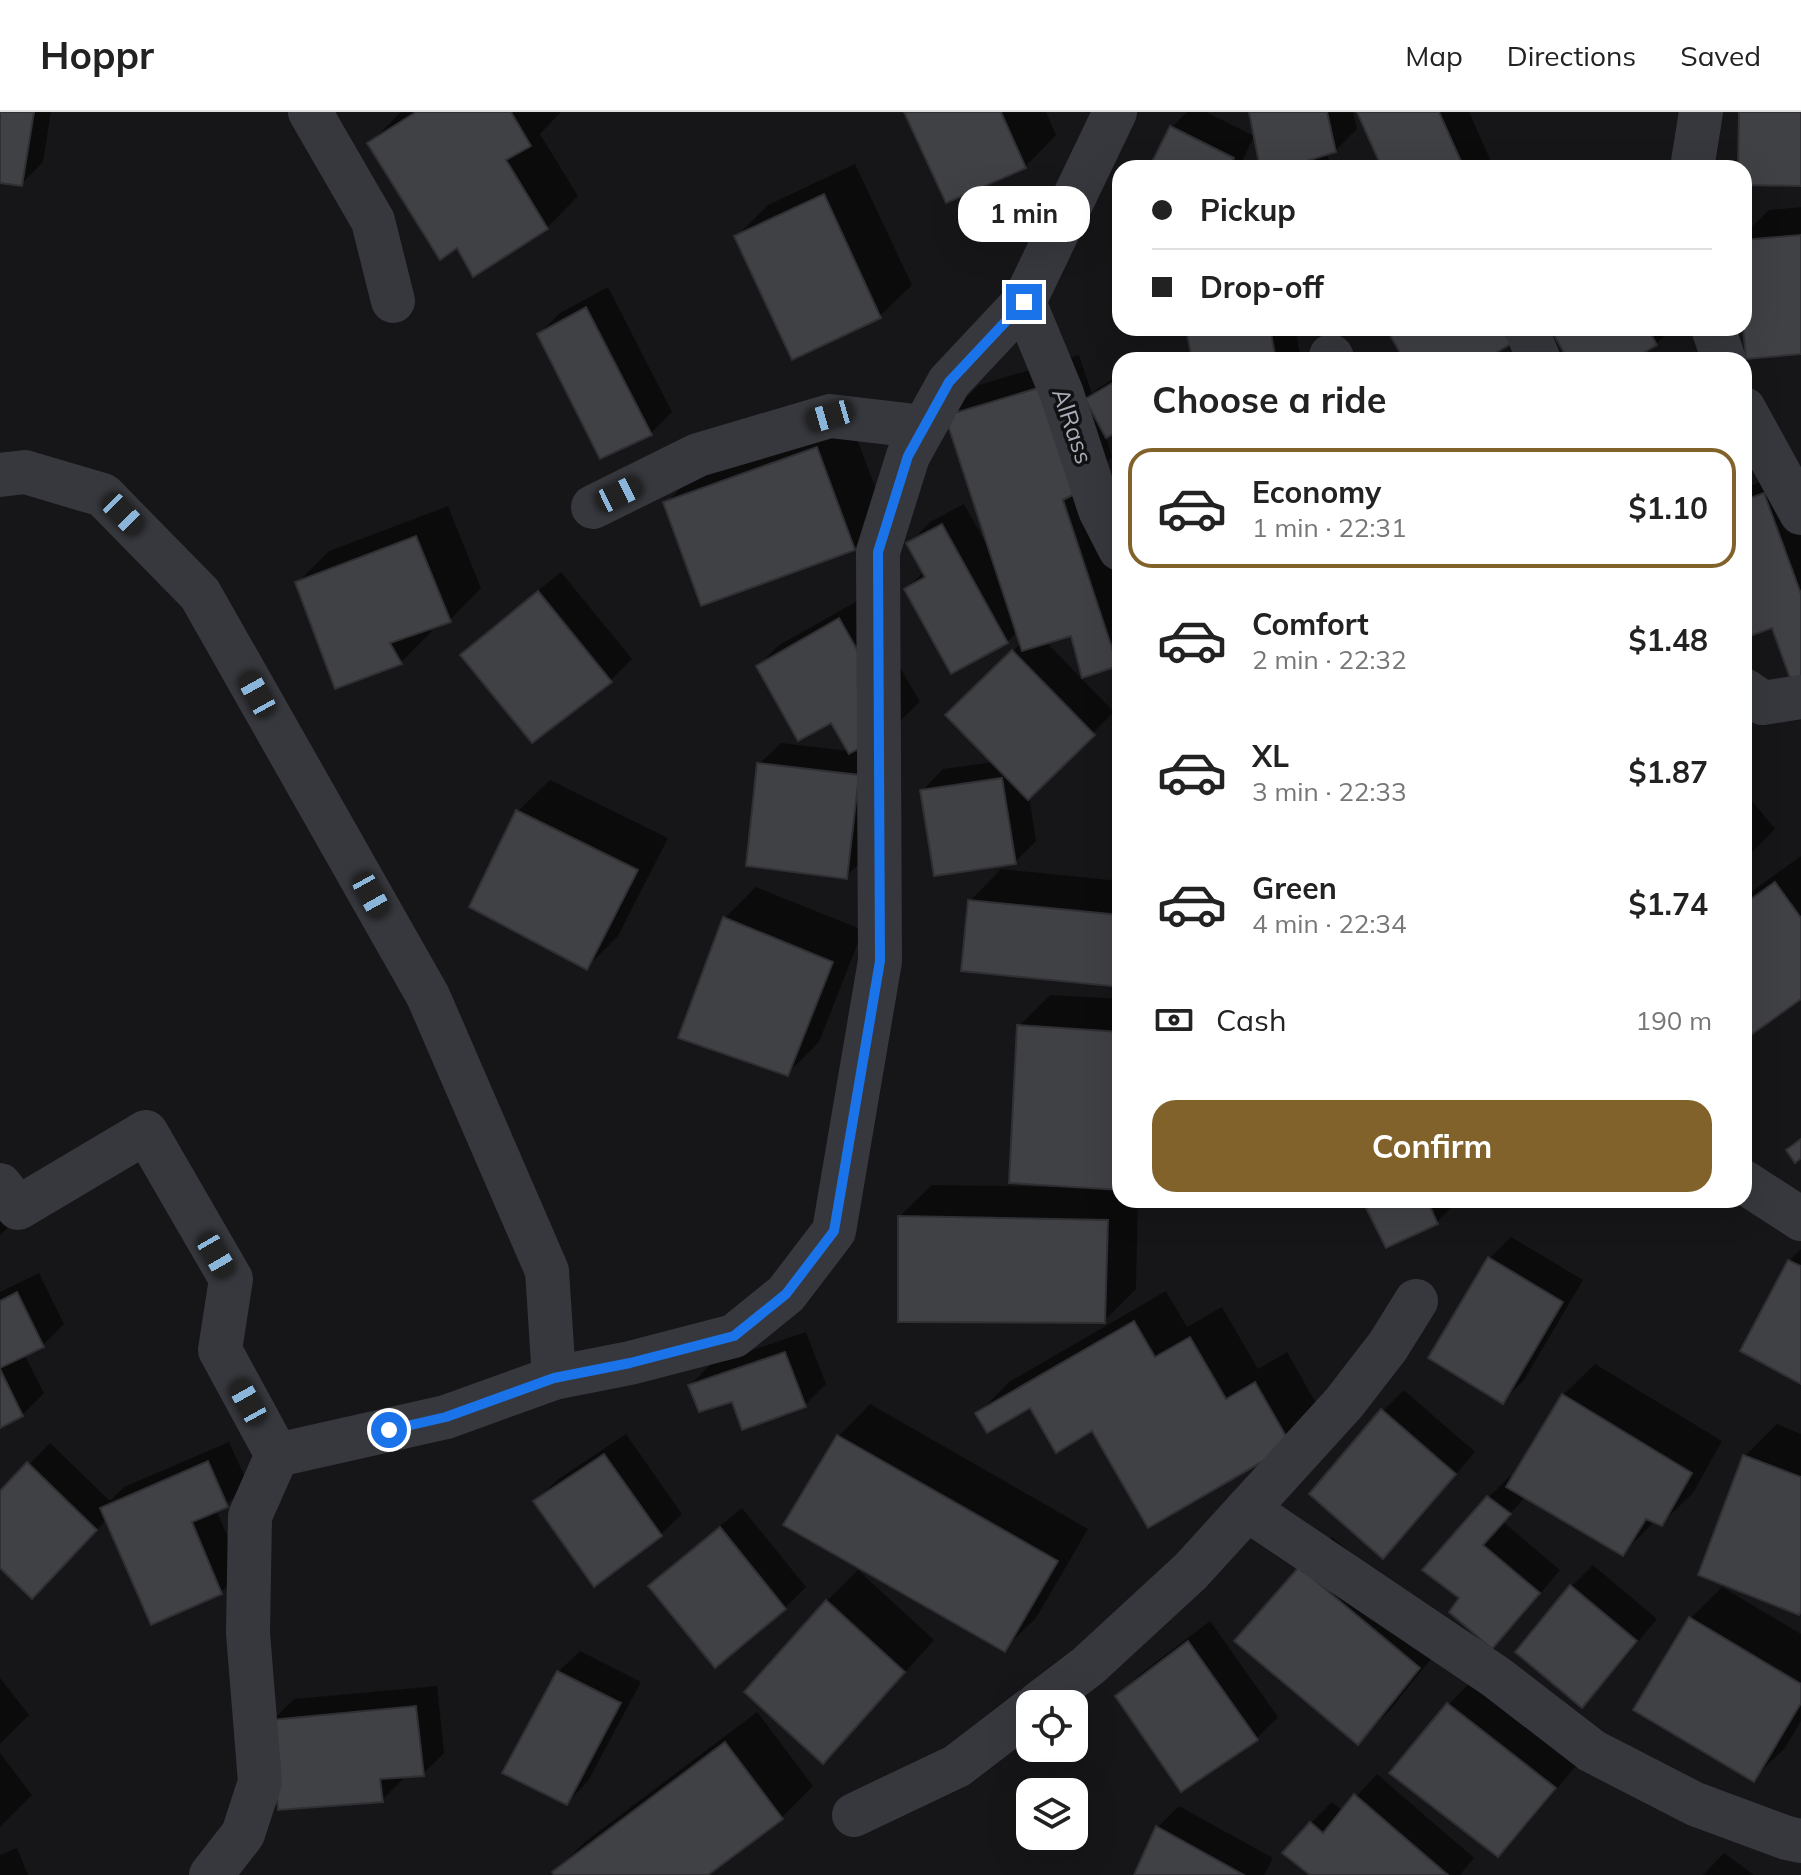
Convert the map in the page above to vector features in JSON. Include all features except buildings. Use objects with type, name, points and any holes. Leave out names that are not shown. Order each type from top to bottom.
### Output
[{"type":"street","points":[[310,112],[373,221],[393,301]]},
{"type":"street","points":[[277,1455],[446,1417],[554,1378],[630,1363],[734,1336],[786,1294],[834,1231],[880,961],[878,552],[908,456],[949,382],[1024,302],[1115,112]]},
{"type":"street","points":[[1693,160],[1701,112]]},
{"type":"street","name":"AlRass","points":[[1024,302],[1062,394],[1100,510],[1112,533]]},
{"type":"street","points":[[593,507],[698,455],[830,416],[924,427]]},
{"type":"street","points":[[1752,424],[1801,513]]},
{"type":"street","points":[[0,475],[25,472],[103,495],[200,594],[428,996],[547,1271],[554,1378]]},
{"type":"street","points":[[1752,695],[1763,703],[1801,697]]},
{"type":"street","points":[[0,1185],[18,1208],[146,1132],[231,1279],[220,1350],[277,1455]]},
{"type":"street","points":[[1752,1187],[1801,1219]]},
{"type":"street","points":[[1056,1690],[1088,1666],[1191,1571],[1344,1403],[1388,1346],[1416,1301]]},
{"type":"street","points":[[211,1875],[243,1834],[260,1782],[248,1633],[250,1516],[277,1455]]},
{"type":"street","points":[[1247,1509],[1496,1677],[1592,1751],[1695,1804],[1801,1841]]},
{"type":"street","points":[[854,1815],[957,1766],[1016,1721]]},
{"type":"route","points":[[389,1430],[446,1417],[554,1378],[630,1363],[734,1336],[786,1294],[834,1231],[880,961],[878,552],[908,456],[949,382],[1024,302]]}]
